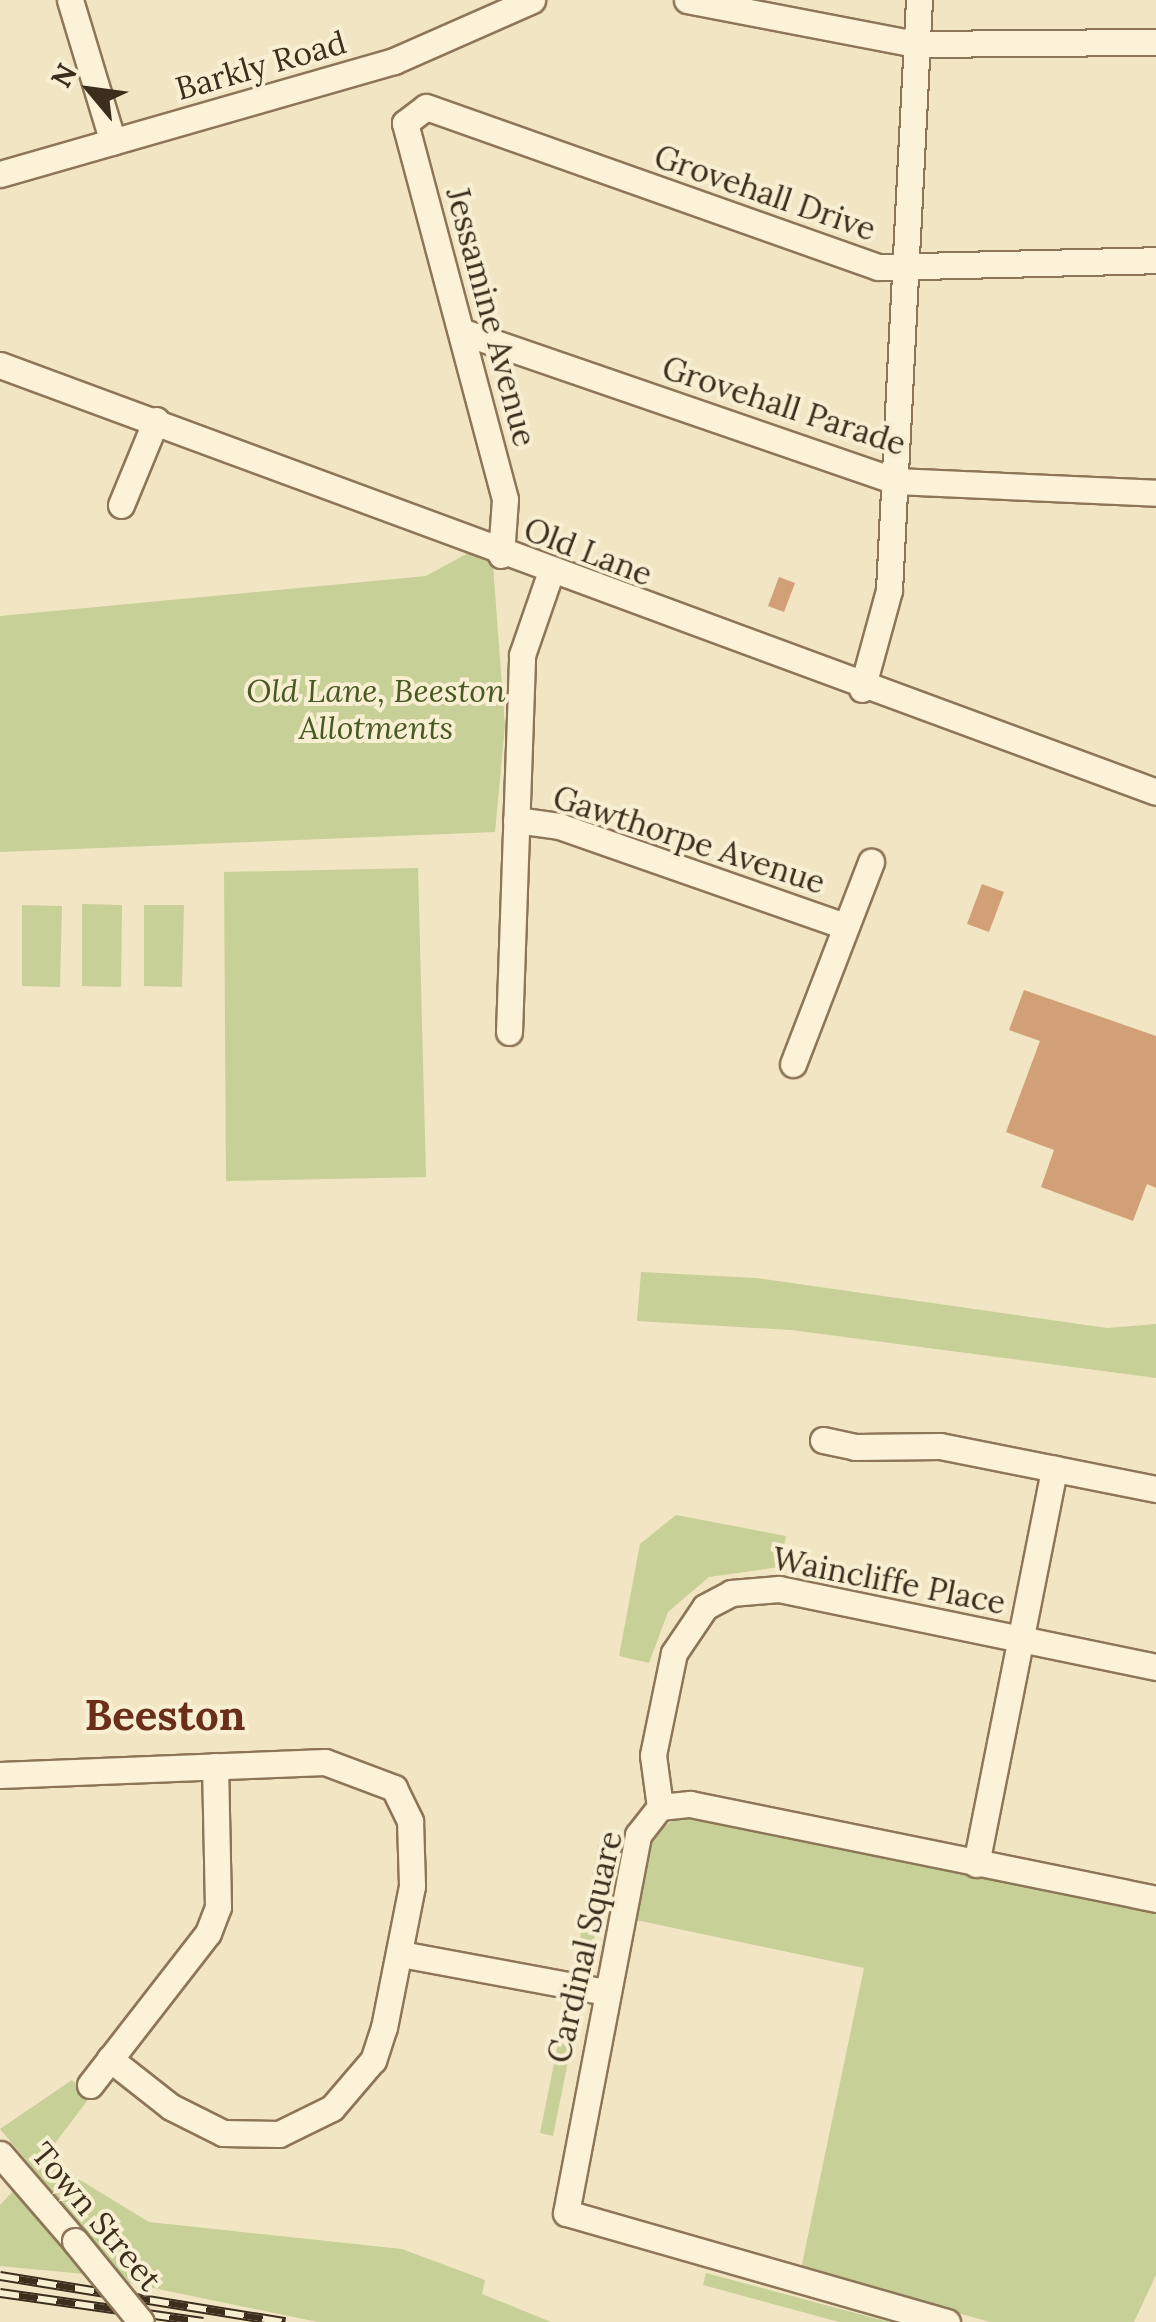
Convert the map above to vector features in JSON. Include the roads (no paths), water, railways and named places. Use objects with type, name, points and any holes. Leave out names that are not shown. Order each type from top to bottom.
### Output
[{"type":"street","points":[[70,0],[113,142]]},
{"type":"street","name":"Barkly Road","points":[[0,174],[394,61],[532,0]]},
{"type":"street","points":[[687,0],[916,44],[1156,42]]},
{"type":"street","points":[[862,689],[889,590],[919,0]]},
{"type":"street","name":"Grovehall Drive","points":[[426,107],[878,267],[1156,260]]},
{"type":"street","name":"Jessamine Avenue","points":[[426,107],[405,123],[505,498],[502,555]]},
{"type":"street","name":"Grovehall Parade","points":[[462,332],[895,481],[1156,493]]},
{"type":"street","name":"Old Lane","points":[[0,365],[156,420],[550,574],[1156,792]]},
{"type":"street","points":[[122,505],[156,420]]},
{"type":"street","points":[[508,1032],[522,655],[550,574]]},
{"type":"street","name":"Gawthorpe Avenue","points":[[516,820],[559,826],[842,925]]},
{"type":"street","name":"Gawthorpe Avenue","points":[[794,1064],[842,925],[872,862]]},
{"type":"street","points":[[823,1440],[855,1448],[940,1446],[1156,1489]]},
{"type":"street","points":[[976,1864],[1054,1470]]},
{"type":"street","name":"Waincliffe Place","points":[[660,1807],[653,1754],[674,1652],[705,1607],[731,1593],[779,1588],[1156,1667]]},
{"type":"street","points":[[0,1775],[325,1762],[394,1788],[416,1850],[400,1954],[378,2044],[356,2086],[332,2108],[280,2134],[223,2134],[195,2122],[110,2059]]},
{"type":"street","points":[[90,2085],[208,1933],[218,1907],[215,1766]]},
{"type":"street","name":"Cardinal Square","points":[[947,2322],[570,2218],[563,2200],[638,1836],[660,1807],[690,1804],[1156,1899]]},
{"type":"street","points":[[400,1954],[606,1992]]},
{"type":"street","name":"Town Street","points":[[0,2154],[141,2322]]},
{"type":"railway","points":[[0,2276],[285,2322]]},
{"type":"railway","points":[[0,2293],[203,2322]]},
{"type":"district","name":"Beeston","points":[[165,1715]]},
{"type":"park label","name":"Old Lane, Beeston Allotments","points":[[376,710]]}]
